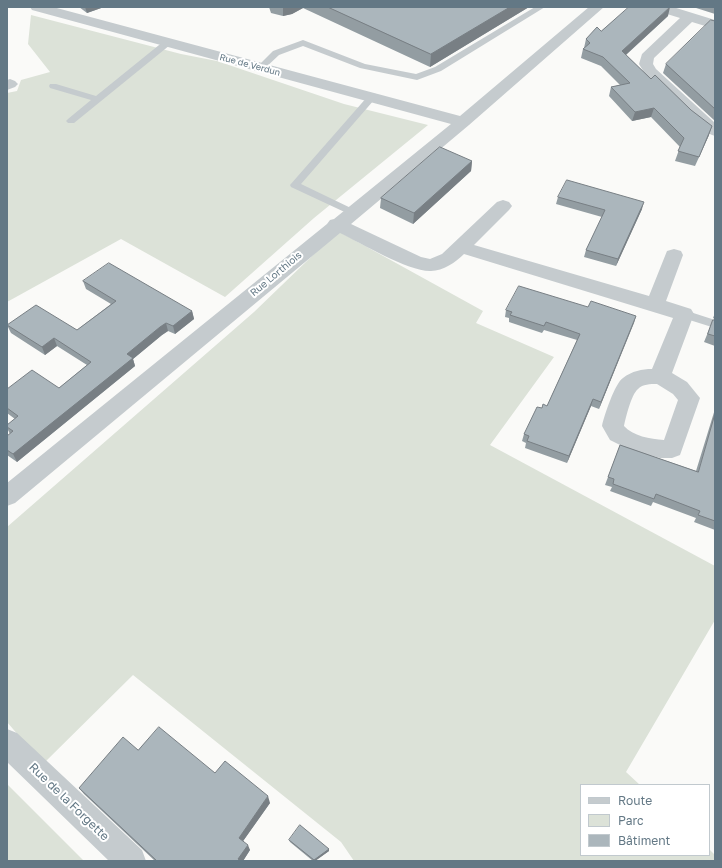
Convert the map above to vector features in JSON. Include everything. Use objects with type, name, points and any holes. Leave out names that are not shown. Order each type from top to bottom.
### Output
[{"type":"street","name":"Rue de Verdun","points":[[37,7],[124,29],[167,43],[462,122]]},
{"type":"street","name":"Rue Lorthiois","points":[[7,496],[336,224],[462,122],[545,53],[597,7]]},
{"type":"street","name":"Rue Lorthiois","points":[[545,53],[584,29],[613,7]]},
{"type":"street","points":[[659,7],[715,25]]},
{"type":"street","points":[[690,17],[647,57],[646,64],[650,71],[704,123],[715,131]]},
{"type":"street","points":[[336,224],[417,263],[432,265],[445,261],[469,249],[503,206]]},
{"type":"street","points":[[469,249],[684,314],[660,376]]},
{"type":"street","points":[[655,305],[674,255]]},
{"type":"street","name":"Rue de la Forgette","points":[[7,743],[131,861]]},
{"type":"lane","points":[[260,68],[276,53],[303,43],[363,66],[417,77],[438,69],[541,7]]},
{"type":"lane","points":[[71,121],[167,43]]},
{"type":"lane","points":[[53,86],[97,99]]},
{"type":"lane","points":[[352,212],[295,185],[371,98]]},
{"type":"lane","points":[[684,314],[715,324]]},
{"type":"green space","points":[[31,15],[181,54],[217,61],[344,104],[428,125],[314,218],[225,297],[121,239],[7,302],[7,93],[17,91],[21,80],[50,72],[28,44]]},
{"type":"green space","points":[[338,231],[483,311],[476,323],[554,357],[490,445],[715,566],[715,620],[626,772],[639,784],[580,784],[580,856],[710,856],[710,850],[715,855],[715,861],[354,861],[341,842],[133,675],[43,764],[7,722],[7,527],[254,312]]},
{"type":"green space","points":[[7,784],[84,861],[7,861]]},
{"type":"building","points":[[328,7],[510,7],[431,54]]},
{"type":"building","points":[[629,7],[670,7],[622,51],[651,79],[655,75],[691,110],[712,126],[699,157],[678,151],[684,138],[654,108],[635,112],[611,87],[630,83],[603,57],[583,49],[590,43],[586,39],[597,27],[601,31]]},
{"type":"building","points":[[711,20],[715,21],[715,109],[666,64]]},
{"type":"building","points":[[440,147],[472,161],[414,213],[381,198]]},
{"type":"building","points":[[567,180],[644,202],[618,259],[586,250],[605,210],[558,197]]},
{"type":"building","points":[[109,263],[192,311],[173,326],[166,323],[160,327],[127,354],[133,358],[13,454],[7,450],[7,436],[13,431],[7,427],[7,425],[18,416],[7,408],[7,389],[32,370],[59,388],[91,362],[54,338],[42,347],[7,325],[36,305],[77,330],[116,301],[83,281]]},
{"type":"building","points":[[519,286],[588,307],[591,301],[636,316],[601,402],[593,399],[569,456],[527,441],[529,436],[524,434],[537,407],[542,408],[543,404],[547,406],[580,334],[546,322],[544,326],[510,315],[512,312],[506,310]]},
{"type":"building","points":[[713,320],[715,320],[715,336],[708,334]]},
{"type":"building","points":[[715,414],[715,521],[698,515],[700,511],[656,494],[654,499],[613,484],[614,479],[608,477],[620,445],[698,472]]},
{"type":"building","points":[[159,727],[215,773],[225,761],[268,796],[239,838],[248,845],[238,859],[241,861],[157,861],[79,788],[123,737],[138,750]]},
{"type":"building","points":[[300,825],[329,849],[314,860],[289,840]]}]
